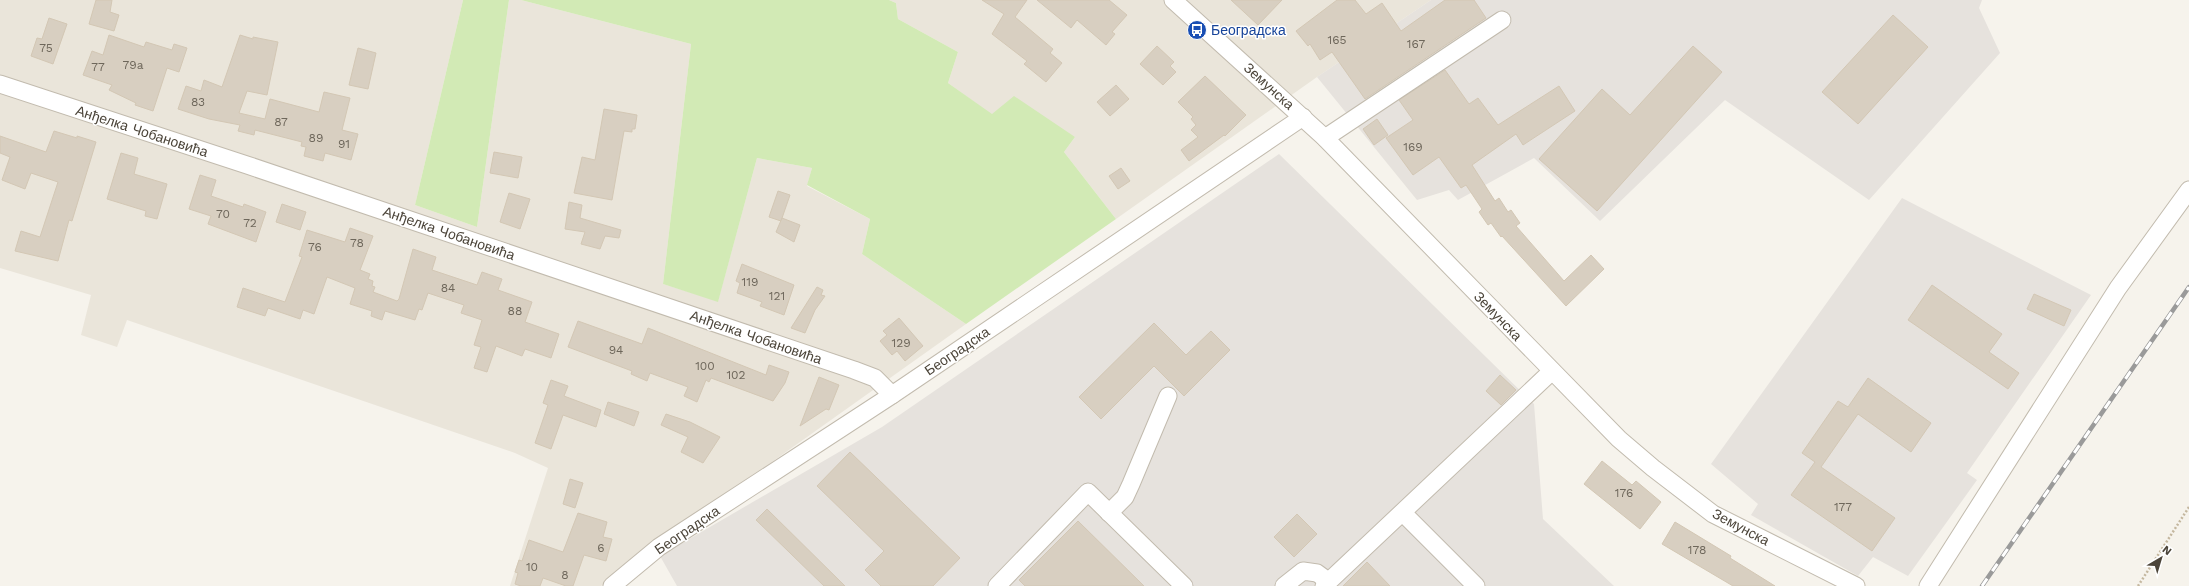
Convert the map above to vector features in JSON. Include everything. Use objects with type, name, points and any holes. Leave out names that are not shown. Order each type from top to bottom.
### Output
[{"type":"street","name":"Земунска","points":[[1173,0],[1325,138],[1619,439],[1658,472],[1713,514],[1856,586]]},
{"type":"street","points":[[1325,138],[1502,20]]},
{"type":"street","name":"Анђелка Чобановића","points":[[0,84],[247,165],[854,370],[875,378],[892,395]]},
{"type":"street","name":"Београдска","points":[[612,586],[659,547],[892,395],[1303,117]]},
{"type":"street","points":[[1928,586],[2118,288],[2189,190]]},
{"type":"street","points":[[1284,586],[1303,571],[1317,573],[1326,584],[1552,371]]},
{"type":"street","points":[[1109,513],[1125,497],[1132,484],[1168,396]]},
{"type":"street","points":[[997,586],[1088,492],[1184,586]]},
{"type":"street","points":[[1403,513],[1476,586]]},
{"type":"path","points":[[2138,586],[2189,507]]},
{"type":"shaded area","points":[[0,0],[463,0],[415,205],[477,227],[509,0],[521,0],[691,44],[663,284],[718,301],[757,158],[812,168],[807,186],[870,219],[862,254],[966,324],[644,553],[601,586],[510,586],[548,468],[515,453],[127,320],[117,347],[81,335],[91,295],[0,268]]},
{"type":"shaded area","points":[[889,0],[1431,0],[1317,77],[1116,219],[1064,152],[1075,137],[992,115],[948,83],[958,52],[898,19],[896,3]]},
{"type":"shaded area","points":[[1431,0],[1982,0],[1979,8],[2000,53],[1869,200],[1725,100],[1600,221],[1534,158],[1458,200],[1449,190],[1417,200],[1317,77]]},
{"type":"shaded area","points":[[1279,154],[1534,404],[1543,519],[1614,586],[677,586],[660,556],[882,427]]},
{"type":"shaded area","points":[[1902,198],[2091,295],[1967,473],[1977,480],[1908,576],[1873,557],[1858,576],[1751,515],[1758,504],[1711,464]]},
{"type":"green space","points":[[463,0],[509,0],[477,227],[415,205]]},
{"type":"green space","points":[[521,0],[889,0],[896,3],[898,19],[958,52],[948,83],[992,114],[1014,96],[1075,137],[1064,152],[1116,219],[966,324],[862,254],[870,219],[807,185],[812,168],[757,158],[718,302],[663,284],[691,44]]},
{"type":"building","points":[[96,0],[112,0],[110,12],[119,15],[114,31],[89,24]]},
{"type":"building","points":[[982,0],[1027,0],[1015,17],[1053,49],[1050,53],[1062,63],[1046,82],[1024,64],[1027,61],[992,34],[1004,14]]},
{"type":"building","points":[[1037,0],[1109,0],[1127,15],[1112,32],[1115,34],[1106,45],[1077,20],[1071,28]]},
{"type":"building","points":[[1231,0],[1282,0],[1258,25]]},
{"type":"building","points":[[1337,0],[1355,0],[1366,14],[1382,3],[1401,31],[1445,0],[1474,0],[1486,18],[1365,99],[1332,52],[1320,60],[1310,44],[1308,46],[1296,31]]},
{"type":"building","points":[[1893,15],[1928,47],[1858,124],[1822,92]]},
{"type":"building","points":[[49,18],[67,24],[53,64],[31,56],[37,38],[42,39]]},
{"type":"building","points":[[109,35],[144,47],[146,42],[172,50],[174,44],[187,48],[179,72],[167,68],[153,111],[135,105],[136,103],[109,90],[112,85],[83,75],[92,51],[103,55]]},
{"type":"building","points":[[240,35],[253,39],[253,37],[278,42],[267,95],[247,91],[239,113],[265,119],[270,99],[319,112],[324,92],[350,98],[342,130],[358,134],[351,160],[325,153],[323,161],[304,156],[306,147],[301,146],[302,142],[255,130],[254,135],[238,131],[240,125],[209,119],[178,109],[186,86],[201,91],[204,80],[222,87]]},
{"type":"building","points":[[1157,46],[1174,62],[1170,66],[1176,72],[1163,85],[1140,64]]},
{"type":"building","points":[[1693,46],[1722,72],[1597,211],[1539,159],[1602,89],[1630,115]]},
{"type":"building","points":[[358,48],[376,53],[368,89],[349,85]]},
{"type":"building","points":[[1445,70],[1469,104],[1478,98],[1498,125],[1559,86],[1575,111],[1523,145],[1516,134],[1472,165],[1495,201],[1499,198],[1508,212],[1511,210],[1520,223],[1516,226],[1564,281],[1591,255],[1604,269],[1566,306],[1502,236],[1501,237],[1491,223],[1488,225],[1479,212],[1482,209],[1466,185],[1461,188],[1439,157],[1413,175],[1386,138],[1413,120],[1399,100]]},
{"type":"building","points":[[1205,76],[1246,115],[1225,136],[1224,135],[1189,161],[1181,150],[1198,137],[1191,130],[1196,125],[1191,119],[1193,117],[1178,102]]},
{"type":"building","points":[[1116,85],[1129,99],[1110,116],[1097,102]]},
{"type":"building","points":[[604,109],[637,115],[635,129],[632,129],[632,132],[624,131],[612,200],[574,193],[582,157],[595,160]]},
{"type":"building","points":[[1377,119],[1388,135],[1374,145],[1363,129]]},
{"type":"building","points":[[54,131],[96,142],[72,221],[69,220],[58,261],[15,251],[21,231],[40,237],[58,182],[31,173],[25,189],[2,180],[10,157],[0,153],[0,136],[46,152]]},
{"type":"building","points":[[494,152],[522,157],[518,178],[490,173]]},
{"type":"building","points":[[121,153],[138,158],[134,174],[167,184],[157,219],[145,216],[146,211],[107,199]]},
{"type":"building","points":[[1121,168],[1130,181],[1118,189],[1109,176]]},
{"type":"building","points":[[200,175],[216,180],[211,196],[243,207],[244,204],[266,212],[256,242],[208,224],[211,216],[189,209]]},
{"type":"building","points":[[778,191],[790,195],[781,221],[769,217]]},
{"type":"building","points":[[509,193],[530,199],[520,229],[500,222]]},
{"type":"building","points":[[569,202],[582,205],[580,218],[621,230],[619,238],[605,236],[600,249],[581,244],[585,232],[565,229]]},
{"type":"building","points":[[282,204],[306,212],[300,230],[276,222]]},
{"type":"building","points":[[782,218],[800,225],[794,242],[776,232]]},
{"type":"building","points":[[350,228],[373,236],[360,270],[370,274],[368,279],[373,281],[372,286],[375,287],[373,292],[397,301],[399,299],[413,249],[436,257],[432,270],[477,285],[482,272],[502,279],[498,290],[532,302],[525,322],[559,334],[551,358],[525,349],[522,356],[496,346],[487,372],[474,368],[481,347],[474,345],[482,320],[461,313],[464,305],[428,293],[422,310],[419,309],[415,320],[385,311],[382,320],[371,316],[372,311],[350,304],[355,288],[327,277],[314,314],[303,310],[300,319],[268,308],[265,316],[237,307],[243,288],[285,302],[302,257],[299,256],[307,230],[345,242]]},
{"type":"building","points":[[742,264],[794,285],[784,315],[760,306],[762,302],[737,293],[740,283],[736,281]]},
{"type":"building","points":[[1932,285],[2002,334],[1989,352],[2019,373],[2008,389],[1908,320]]},
{"type":"building","points":[[817,287],[823,290],[821,295],[825,296],[815,310],[805,333],[791,328]]},
{"type":"building","points":[[2034,294],[2071,310],[2064,326],[2027,309]]},
{"type":"building","points":[[899,318],[923,346],[905,361],[897,351],[892,355],[880,341],[887,335],[883,331]]},
{"type":"building","points":[[578,321],[642,344],[648,328],[766,375],[769,365],[789,372],[785,383],[773,401],[711,378],[709,382],[706,380],[697,402],[684,396],[688,387],[650,373],[647,381],[631,374],[632,371],[568,347]]},
{"type":"building","points":[[1154,323],[1186,355],[1211,331],[1230,350],[1184,396],[1154,366],[1101,419],[1079,397]]},
{"type":"building","points":[[1500,375],[1516,390],[1501,405],[1486,391]]},
{"type":"building","points":[[819,377],[839,385],[829,410],[826,409],[800,426]]},
{"type":"building","points":[[1868,378],[1931,423],[1911,452],[1858,414],[1821,467],[1895,518],[1872,551],[1791,495],[1815,462],[1802,453],[1838,401],[1848,407]]},
{"type":"building","points":[[551,380],[568,386],[564,396],[601,410],[596,427],[563,415],[551,449],[535,443],[548,405],[543,403]]},
{"type":"building","points":[[608,402],[639,412],[634,426],[604,414]]},
{"type":"building","points":[[666,414],[690,422],[720,437],[703,463],[681,452],[688,437],[661,425]]},
{"type":"building","points":[[850,452],[960,558],[933,586],[881,586],[865,570],[884,551],[817,486]]},
{"type":"building","points":[[1602,461],[1632,485],[1636,481],[1661,502],[1640,529],[1584,484]]},
{"type":"building","points":[[570,479],[583,483],[575,508],[563,504]]},
{"type":"building","points":[[767,509],[845,586],[824,586],[756,520]]},
{"type":"building","points":[[578,513],[607,522],[603,537],[612,539],[606,561],[584,555],[573,586],[566,586],[543,578],[540,586],[521,586],[515,584],[518,573],[515,572],[519,560],[522,561],[529,540],[563,552]]},
{"type":"building","points":[[1297,514],[1317,534],[1294,557],[1274,537]]},
{"type":"building","points":[[1078,521],[1144,586],[1025,586],[1019,580]]},
{"type":"building","points":[[1675,522],[1731,556],[1730,558],[1775,586],[1733,586],[1662,544]]},
{"type":"building","points":[[1367,562],[1390,586],[1343,586]]},
{"type":"railway","points":[[1982,586],[2189,287]]},
{"type":"place","name":"Београдска","points":[[1197,30]]}]
